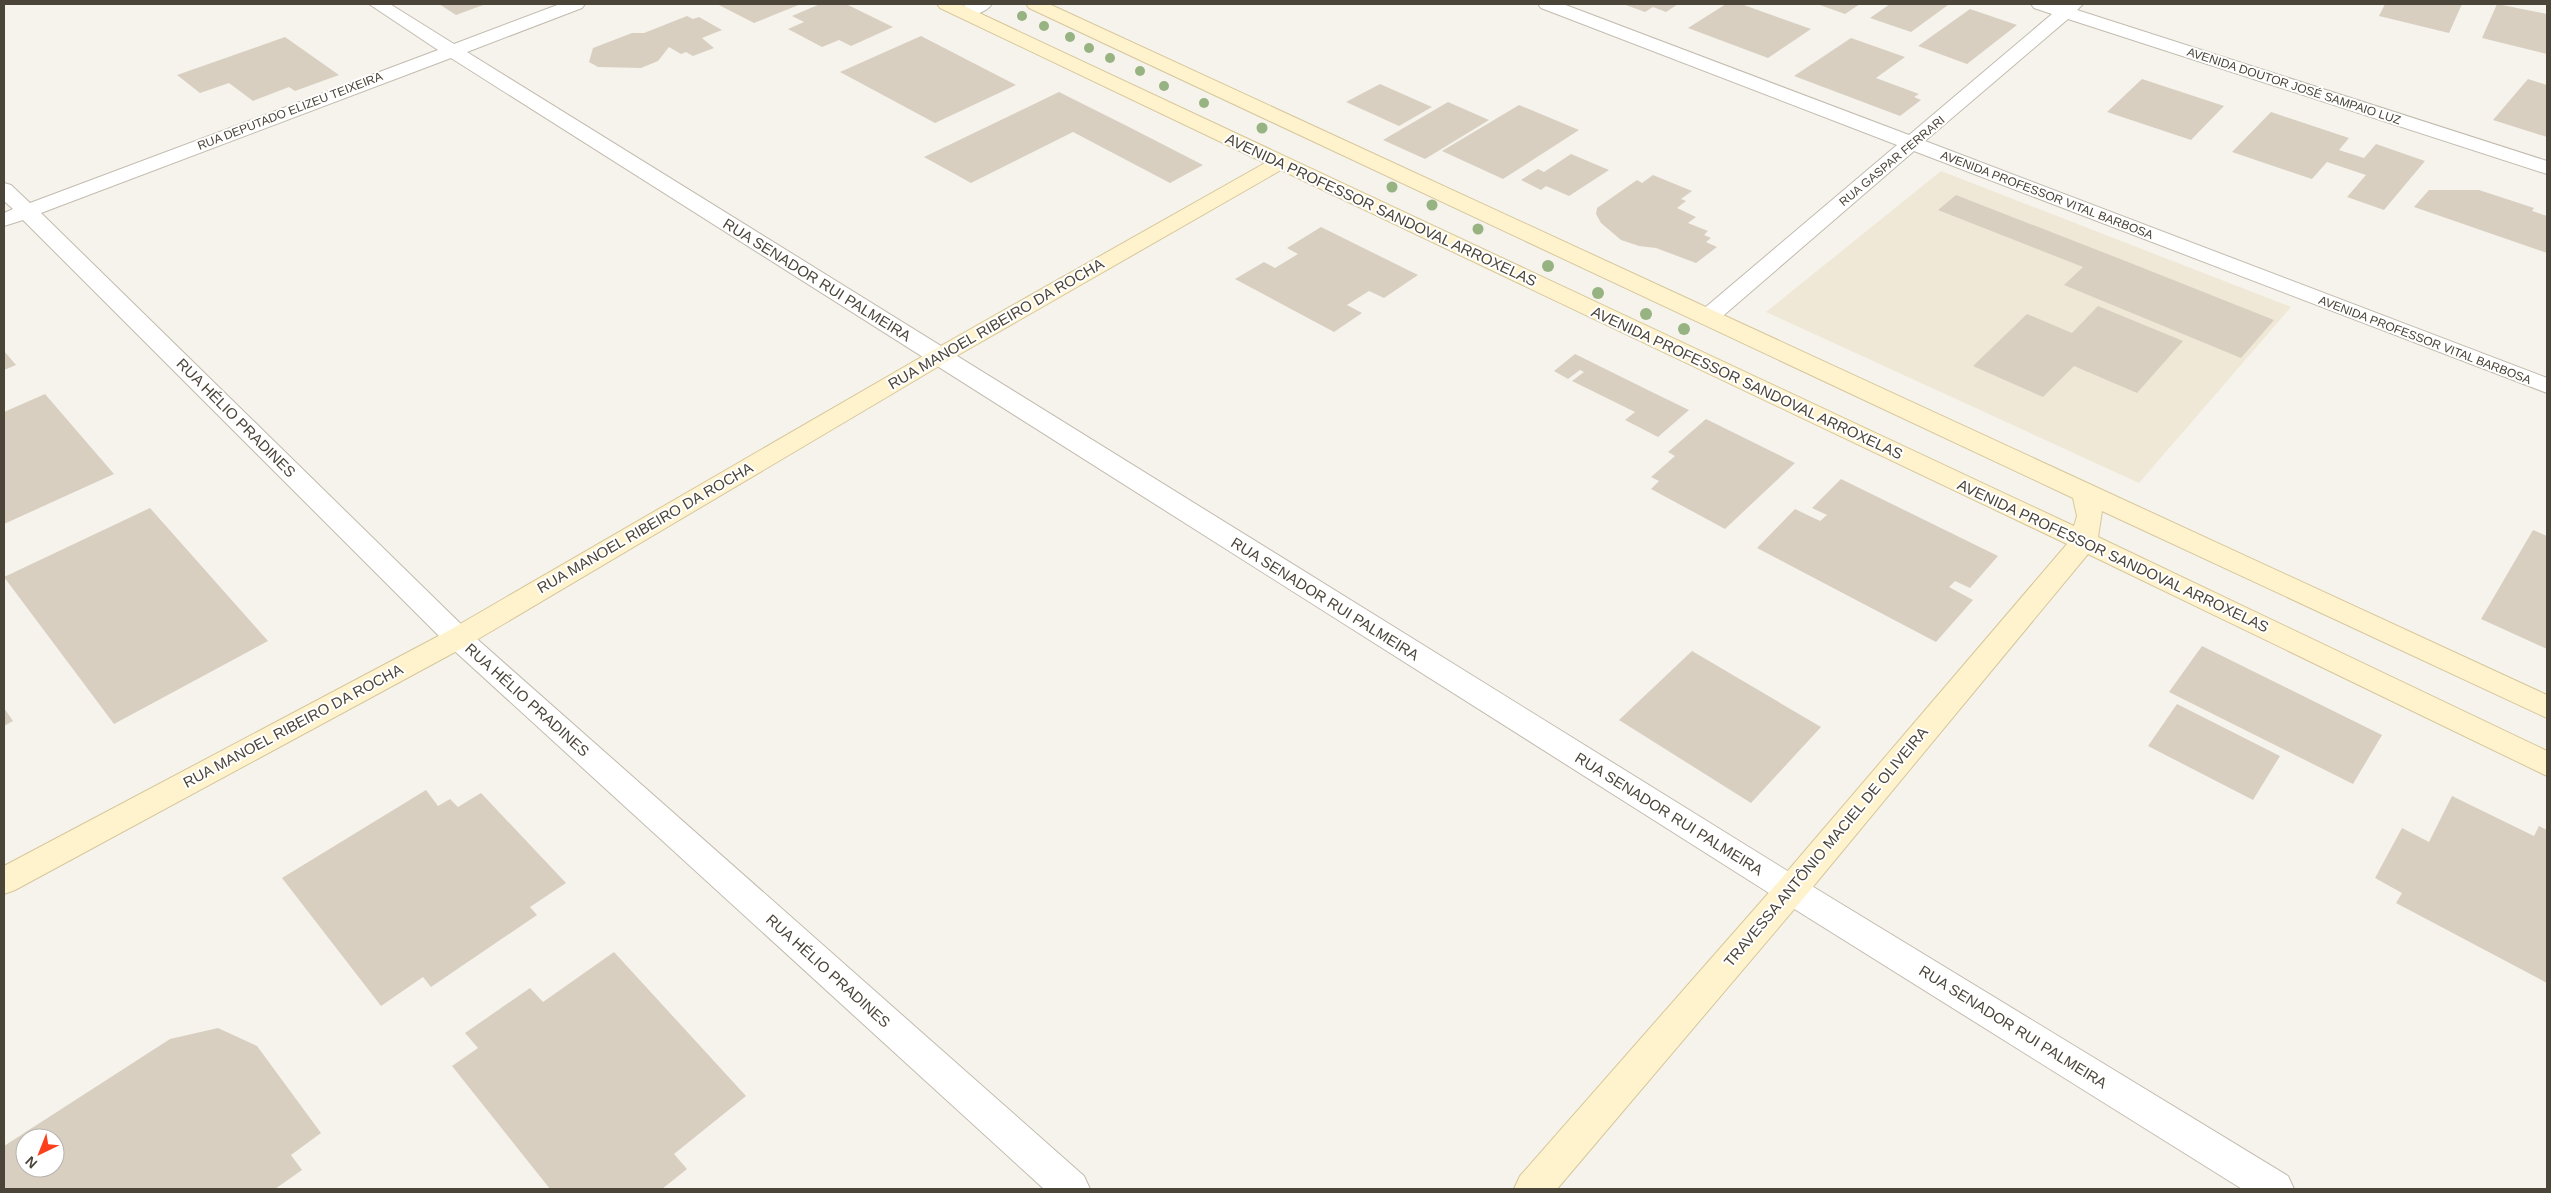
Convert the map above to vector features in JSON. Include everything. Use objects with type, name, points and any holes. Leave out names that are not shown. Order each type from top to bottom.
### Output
[{"type":"street","name":"RUA SENADOR RUI PALMEIRA","points":[[378,4],[1790,890],[2275,1189]]},
{"type":"street","name":"RUA DEPUTADO ELIZEU TEIXEIRA","points":[[15,215],[576,4]]},
{"type":"street","points":[[1035,4],[2547,707]]},
{"type":"street","name":"AVENIDA PROFESSOR VITAL BARBOSA","points":[[1547,4],[2547,386]]},
{"type":"street","name":"AVENIDA DOUTOR JOSÉ SAMPAIO LUZ","points":[[2040,4],[2069,8],[2547,168]]},
{"type":"street","name":"AVENIDA PROFESSOR SANDOVAL ARROXELAS","points":[[964,7],[1281,162],[2084,541],[2547,764]]},
{"type":"street","name":"RUA GASPAR FERRARI","points":[[1708,316],[1912,144],[2069,8]]},
{"type":"street","name":"RUA MANOEL RIBEIRO DA ROCHA","points":[[4,882],[458,638],[938,357],[1281,162]]},
{"type":"street","name":"RUA HÉLIO PRADINES","points":[[4,189],[15,215],[458,638],[1071,1189]]},
{"type":"street","name":"TRAVESSA ANTÔNIO MACIEL DE OLIVEIRA","points":[[1534,1189],[1790,890],[2084,541],[2090,516],[2084,491]]},
{"type":"shaded area","points":[[1941,171],[2291,307],[2139,483],[1766,312]]},
{"type":"building","points":[[439,4],[486,4],[456,15]]},
{"type":"building","points":[[717,4],[801,4],[754,23]]},
{"type":"building","points":[[820,4],[846,4],[893,27],[851,46],[839,40],[822,47],[788,29],[804,22],[792,16]]},
{"type":"building","points":[[1623,4],[1678,4],[1666,12],[1653,7],[1645,12]]},
{"type":"building","points":[[1726,4],[1741,4],[1811,29],[1768,58],[1688,28]]},
{"type":"building","points":[[1817,4],[1860,4],[1845,14]]},
{"type":"building","points":[[1890,4],[1948,5],[1911,32],[1870,18]]},
{"type":"building","points":[[2385,4],[2462,4],[2449,33],[2379,16]]},
{"type":"building","points":[[2497,4],[2547,14],[2547,54],[2482,38]]},
{"type":"building","points":[[1970,9],[2017,25],[1967,64],[1918,46]]},
{"type":"building","points":[[687,16],[693,19],[699,17],[722,30],[702,38],[714,48],[693,56],[686,52],[681,54],[669,47],[658,61],[641,68],[598,67],[589,62],[593,48],[632,33],[644,33]]},
{"type":"building","points":[[921,36],[1016,85],[935,123],[840,72]]},
{"type":"building","points":[[285,37],[339,75],[295,91],[289,87],[253,101],[229,83],[200,93],[177,75]]},
{"type":"building","points":[[1851,38],[1905,57],[1876,78],[1919,94],[1914,97],[1921,100],[1900,116],[1794,76]]},
{"type":"building","points":[[2142,79],[2224,106],[2191,140],[2107,112]]},
{"type":"building","points":[[2528,79],[2547,85],[2547,137],[2493,120]]},
{"type":"building","points":[[1380,84],[1432,107],[1399,126],[1346,102]]},
{"type":"building","points":[[1059,92],[1203,165],[1170,183],[1073,132],[971,183],[924,157]]},
{"type":"building","points":[[1448,102],[1489,120],[1425,159],[1383,140]]},
{"type":"building","points":[[1519,105],[1579,130],[1503,179],[1442,151]]},
{"type":"building","points":[[2271,112],[2349,138],[2339,150],[2364,158],[2376,144],[2425,161],[2384,210],[2347,197],[2366,175],[2327,162],[2312,179],[2232,152]]},
{"type":"building","points":[[1571,154],[1609,170],[1569,196],[1546,186],[1541,190],[1521,180],[1538,169],[1544,172]]},
{"type":"building","points":[[1653,175],[1692,191],[1681,199],[1686,201],[1677,208],[1696,217],[1688,223],[1708,231],[1704,235],[1711,238],[1706,242],[1717,247],[1696,263],[1656,248],[1639,246],[1621,240],[1601,223],[1596,214],[1597,208],[1637,180],[1642,183]]},
{"type":"building","points":[[2429,190],[2479,190],[2534,208],[2532,211],[2547,216],[2547,253],[2414,207]]},
{"type":"building","points":[[1956,195],[2274,320],[2241,358],[2064,285],[2083,267],[1938,210]]},
{"type":"building","points":[[1321,227],[1418,275],[1384,298],[1369,291],[1347,305],[1362,313],[1334,332],[1235,279],[1264,262],[1275,268],[1298,254],[1287,248]]},
{"type":"building","points":[[2098,306],[2183,341],[2137,393],[2074,366],[2043,397],[1973,366],[2027,314],[2072,333]]},
{"type":"building","points":[[4,351],[16,365],[4,370]]},
{"type":"building","points":[[1575,354],[1689,410],[1658,437],[1625,420],[1635,412],[1572,381],[1584,372],[1580,370],[1568,379],[1554,371]]},
{"type":"building","points":[[45,394],[114,474],[4,524],[4,412]]},
{"type":"building","points":[[1706,419],[1795,463],[1725,529],[1651,489],[1659,481],[1651,477],[1675,456],[1668,452]]},
{"type":"building","points":[[1841,479],[1998,556],[1970,588],[1955,581],[1949,587],[1973,600],[1936,642],[1757,548],[1795,509],[1820,521],[1827,515],[1812,508]]},
{"type":"building","points":[[150,508],[268,641],[114,724],[4,577]]},
{"type":"building","points":[[2533,530],[2547,536],[2547,649],[2481,619]]},
{"type":"building","points":[[2202,646],[2382,735],[2353,784],[2169,692]]},
{"type":"building","points":[[1692,651],[1821,727],[1751,803],[1619,720]]},
{"type":"building","points":[[2177,704],[2280,756],[2253,800],[2148,746]]},
{"type":"building","points":[[4,708],[13,721],[4,726]]},
{"type":"building","points":[[426,790],[438,806],[450,799],[458,807],[481,793],[566,883],[530,907],[537,915],[431,987],[423,977],[381,1006],[282,878]]},
{"type":"building","points":[[2452,796],[2534,836],[2539,826],[2547,830],[2547,983],[2396,903],[2402,893],[2375,878],[2402,828],[2429,842]]},
{"type":"building","points":[[614,952],[746,1096],[674,1154],[687,1169],[662,1189],[550,1189],[452,1066],[478,1048],[465,1033],[530,988],[543,1002]]},
{"type":"building","points":[[218,1028],[257,1046],[321,1133],[291,1155],[302,1170],[275,1189],[4,1189],[4,1146],[15,1139],[15,1178],[65,1178],[65,1128],[32,1128],[170,1039]]}]
